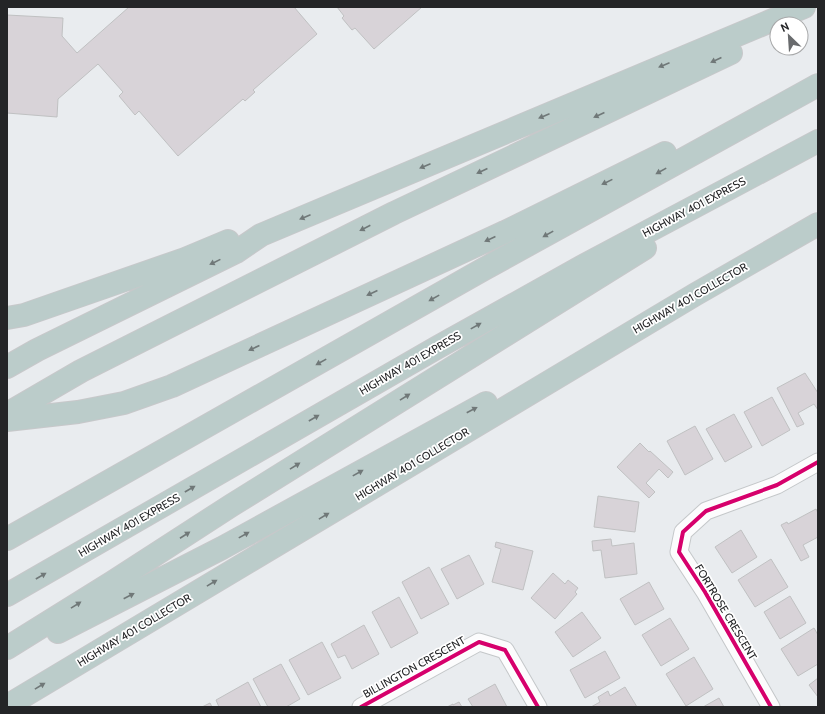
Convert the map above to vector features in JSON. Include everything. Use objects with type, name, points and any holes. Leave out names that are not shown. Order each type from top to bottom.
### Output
[{"type":"highway","points":[[7,367],[44,347],[236,252],[261,235],[804,7]]},
{"type":"highway","points":[[808,16],[818,11]]},
{"type":"highway","points":[[7,414],[81,371],[394,213],[769,35]]},
{"type":"highway","points":[[7,420],[78,412],[124,403],[172,386],[505,232],[818,79]]},
{"type":"highway","points":[[7,538],[484,269],[818,85]]},
{"type":"highway","name":"HIGHWAY 401 EXPRESS","points":[[7,595],[438,347],[583,266],[818,141]]},
{"type":"highway","points":[[7,648],[239,501],[596,279],[782,159]]},
{"type":"highway","name":"HIGHWAY 401 COLLECTOR","points":[[7,706],[696,294],[818,224]]},
{"type":"highway","points":[[7,318],[24,315],[185,259],[235,238],[261,235]]},
{"type":"highway","points":[[7,658],[222,548],[461,416],[696,294]]},
{"type":"street","name":"FORTROSE CRESCENT","points":[[771,707],[705,592],[679,552],[684,532],[706,511],[777,485],[818,462]]},
{"type":"street","name":"BILLINGTON CRESCENT","points":[[362,707],[479,642],[505,650],[538,707]]},
{"type":"building","points":[[129,7],[294,7],[317,34],[253,90],[255,92],[245,101],[243,99],[178,156],[139,111],[135,115],[119,96],[123,92],[98,64],[58,99],[57,117],[7,113],[7,15],[63,18],[62,36],[77,53]]},
{"type":"building","points":[[337,7],[422,7],[374,49],[355,28],[352,30],[342,18],[344,16]]},
{"type":"building","points":[[805,373],[818,393],[818,410],[814,404],[798,413],[804,424],[797,427],[777,388]]},
{"type":"building","points":[[772,397],[790,430],[762,446],[744,412]]},
{"type":"building","points":[[734,414],[752,447],[725,462],[706,429]]},
{"type":"building","points":[[695,426],[713,459],[685,475],[667,441]]},
{"type":"building","points":[[640,443],[673,472],[668,478],[659,469],[646,483],[655,492],[649,498],[617,467]]},
{"type":"building","points":[[598,496],[639,502],[635,532],[594,527]]},
{"type":"building","points":[[816,509],[818,513],[818,537],[803,545],[809,557],[801,561],[781,525],[787,522],[788,524]]},
{"type":"building","points":[[741,530],[757,557],[732,573],[715,547]]},
{"type":"building","points":[[611,539],[612,546],[634,543],[637,574],[605,578],[601,550],[593,551],[592,541]]},
{"type":"building","points":[[496,542],[533,551],[523,590],[492,582],[501,549],[495,547]]},
{"type":"building","points":[[469,555],[484,584],[457,599],[441,569]]},
{"type":"building","points":[[771,559],[788,587],[755,607],[738,580]]},
{"type":"building","points":[[429,567],[449,604],[421,619],[402,582]]},
{"type":"building","points":[[553,573],[565,584],[568,580],[578,588],[575,592],[577,594],[555,619],[531,598]]},
{"type":"building","points":[[649,582],[664,609],[635,625],[620,599]]},
{"type":"building","points":[[790,596],[806,623],[780,639],[764,612]]},
{"type":"building","points":[[399,597],[418,633],[391,648],[372,612]]},
{"type":"building","points":[[582,612],[601,638],[573,657],[555,632]]},
{"type":"building","points":[[670,618],[689,649],[661,666],[642,635]]},
{"type":"building","points":[[364,625],[379,654],[352,669],[345,655],[338,658],[331,644]]},
{"type":"building","points":[[814,628],[818,635],[818,664],[798,676],[781,649]]},
{"type":"building","points":[[322,642],[341,678],[308,695],[289,660]]},
{"type":"building","points":[[605,651],[620,678],[585,698],[570,670]]},
{"type":"building","points":[[694,657],[713,689],[686,706],[666,674]]},
{"type":"building","points":[[281,664],[300,699],[286,707],[268,707],[253,679]]},
{"type":"building","points":[[818,678],[818,697],[809,685]]},
{"type":"building","points":[[248,682],[261,707],[219,707],[216,700]]},
{"type":"building","points":[[495,684],[507,707],[473,707],[468,699]]},
{"type":"building","points":[[625,687],[637,707],[591,707],[600,702],[598,697],[608,691],[610,696]]},
{"type":"building","points":[[719,698],[724,707],[703,707]]},
{"type":"building","points":[[459,702],[462,707],[447,707],[453,705]]},
{"type":"building","points":[[210,703],[212,707],[202,707]]},
{"type":"cycle path","points":[[771,707],[705,592],[679,552],[683,532],[706,511],[777,485],[818,462]]},
{"type":"cycle path","points":[[361,707],[479,642],[505,650],[538,707]]}]
